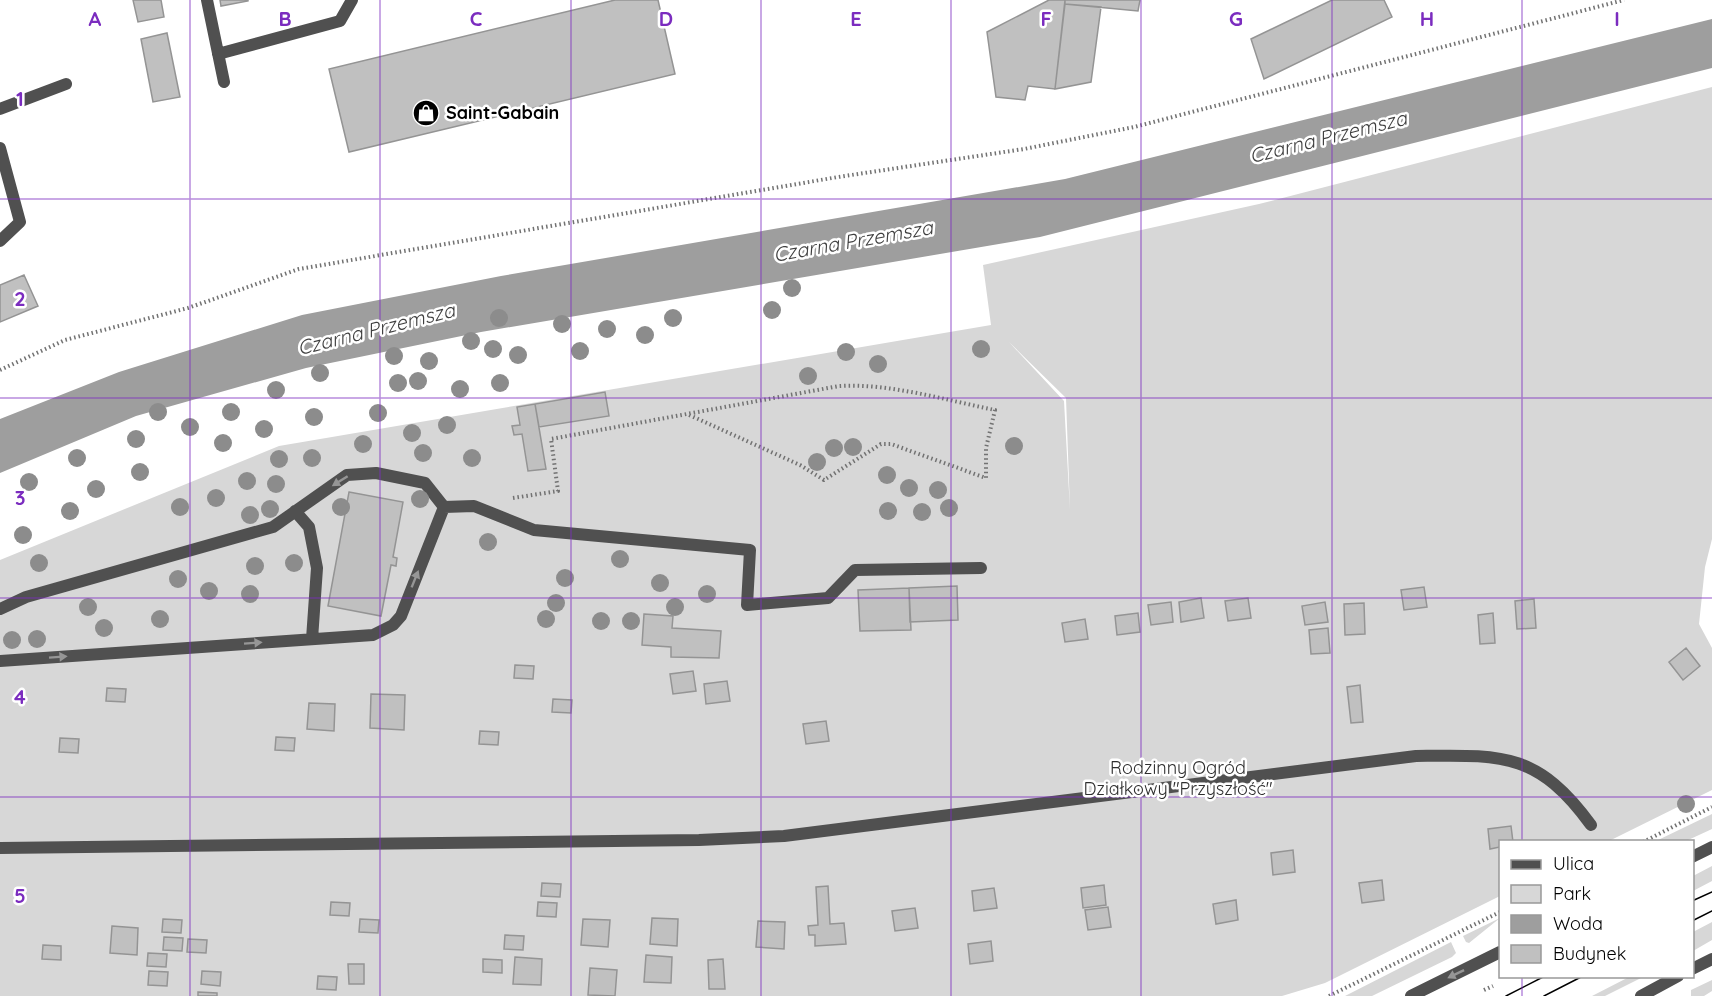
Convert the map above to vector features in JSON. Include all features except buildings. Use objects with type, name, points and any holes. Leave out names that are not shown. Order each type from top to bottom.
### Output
[{"type":"street","points":[[207,0],[224,82]]},
{"type":"street","points":[[218,54],[340,21],[352,0]]},
{"type":"street","points":[[0,109],[66,84]]},
{"type":"street","points":[[0,148],[20,222],[0,241]]},
{"type":"street","points":[[0,609],[26,597],[273,527],[347,475],[376,473],[425,483],[444,507]]},
{"type":"street","points":[[444,507],[474,506],[534,530],[750,550],[747,605],[828,598],[855,570],[981,568]]},
{"type":"street","points":[[0,661],[373,635],[393,625],[401,615],[444,507]]},
{"type":"street","points":[[295,511],[309,527],[317,568],[312,639]]},
{"type":"street","points":[[0,848],[699,840],[784,836],[1416,756],[1463,755],[1505,759],[1539,770],[1570,795],[1591,825]]},
{"type":"street","points":[[1694,856],[1712,848]]},
{"type":"street","points":[[1411,996],[1499,952]]},
{"type":"street","points":[[1694,968],[1712,959]]},
{"type":"street","points":[[1641,996],[1674,978]]},
{"type":"path","points":[[0,369],[65,340],[188,308],[299,269],[838,177],[1024,149],[1134,127],[1624,0]]},
{"type":"path","points":[[474,506],[558,491],[551,439],[687,414],[856,385],[995,410],[986,448],[986,478],[891,444],[881,444],[824,480],[800,465],[687,414]]},
{"type":"path","points":[[1647,840],[1712,807]]},
{"type":"path","points":[[1329,996],[1499,912]]},
{"type":"path","points":[[1484,990],[1493,986]]},
{"type":"green space","name":"Rodzinny Ogród Działkowy \"Przyszłość\"","points":[[1712,87],[1712,539],[1705,567],[1699,624],[1712,648],[1712,790],[1611,840],[1499,840],[1499,896],[1325,983],[1282,996],[0,996],[0,560],[279,446],[991,325],[983,265],[1259,204]],"holes":[[[1009,342],[1066,398],[1070,510],[1064,401]]]},
{"type":"green space","points":[[1712,814],[1712,829],[1688,840],[1658,840]]},
{"type":"green space","points":[[1712,866],[1712,881],[1694,890],[1694,875]]},
{"type":"green space","points":[[1499,918],[1469,943],[1463,936]]},
{"type":"green space","points":[[1712,922],[1712,940],[1694,950],[1694,931]]},
{"type":"green space","points":[[1451,942],[1456,953],[1452,957],[1372,996],[1345,996]]},
{"type":"green space","points":[[1627,978],[1641,978],[1605,996],[1592,996]]},
{"type":"green space","points":[[1712,980],[1712,991],[1704,996],[1691,996],[1691,990]]},
{"type":"water","name":"Czarna Przemsza","points":[[1712,19],[1712,68],[1040,237],[481,332],[306,368],[136,416],[0,473],[0,419],[119,372],[302,315],[501,276],[1065,179]]},
{"type":"tram line","points":[[1694,900],[1712,892]]},
{"type":"tram line","points":[[1694,920],[1712,911]]},
{"type":"tram line","points":[[1506,996],[1541,978]]},
{"type":"tram line","points":[[1544,996],[1579,978]]},
{"type":"place","name":"Saint-Gabain","points":[[426,113]]}]
